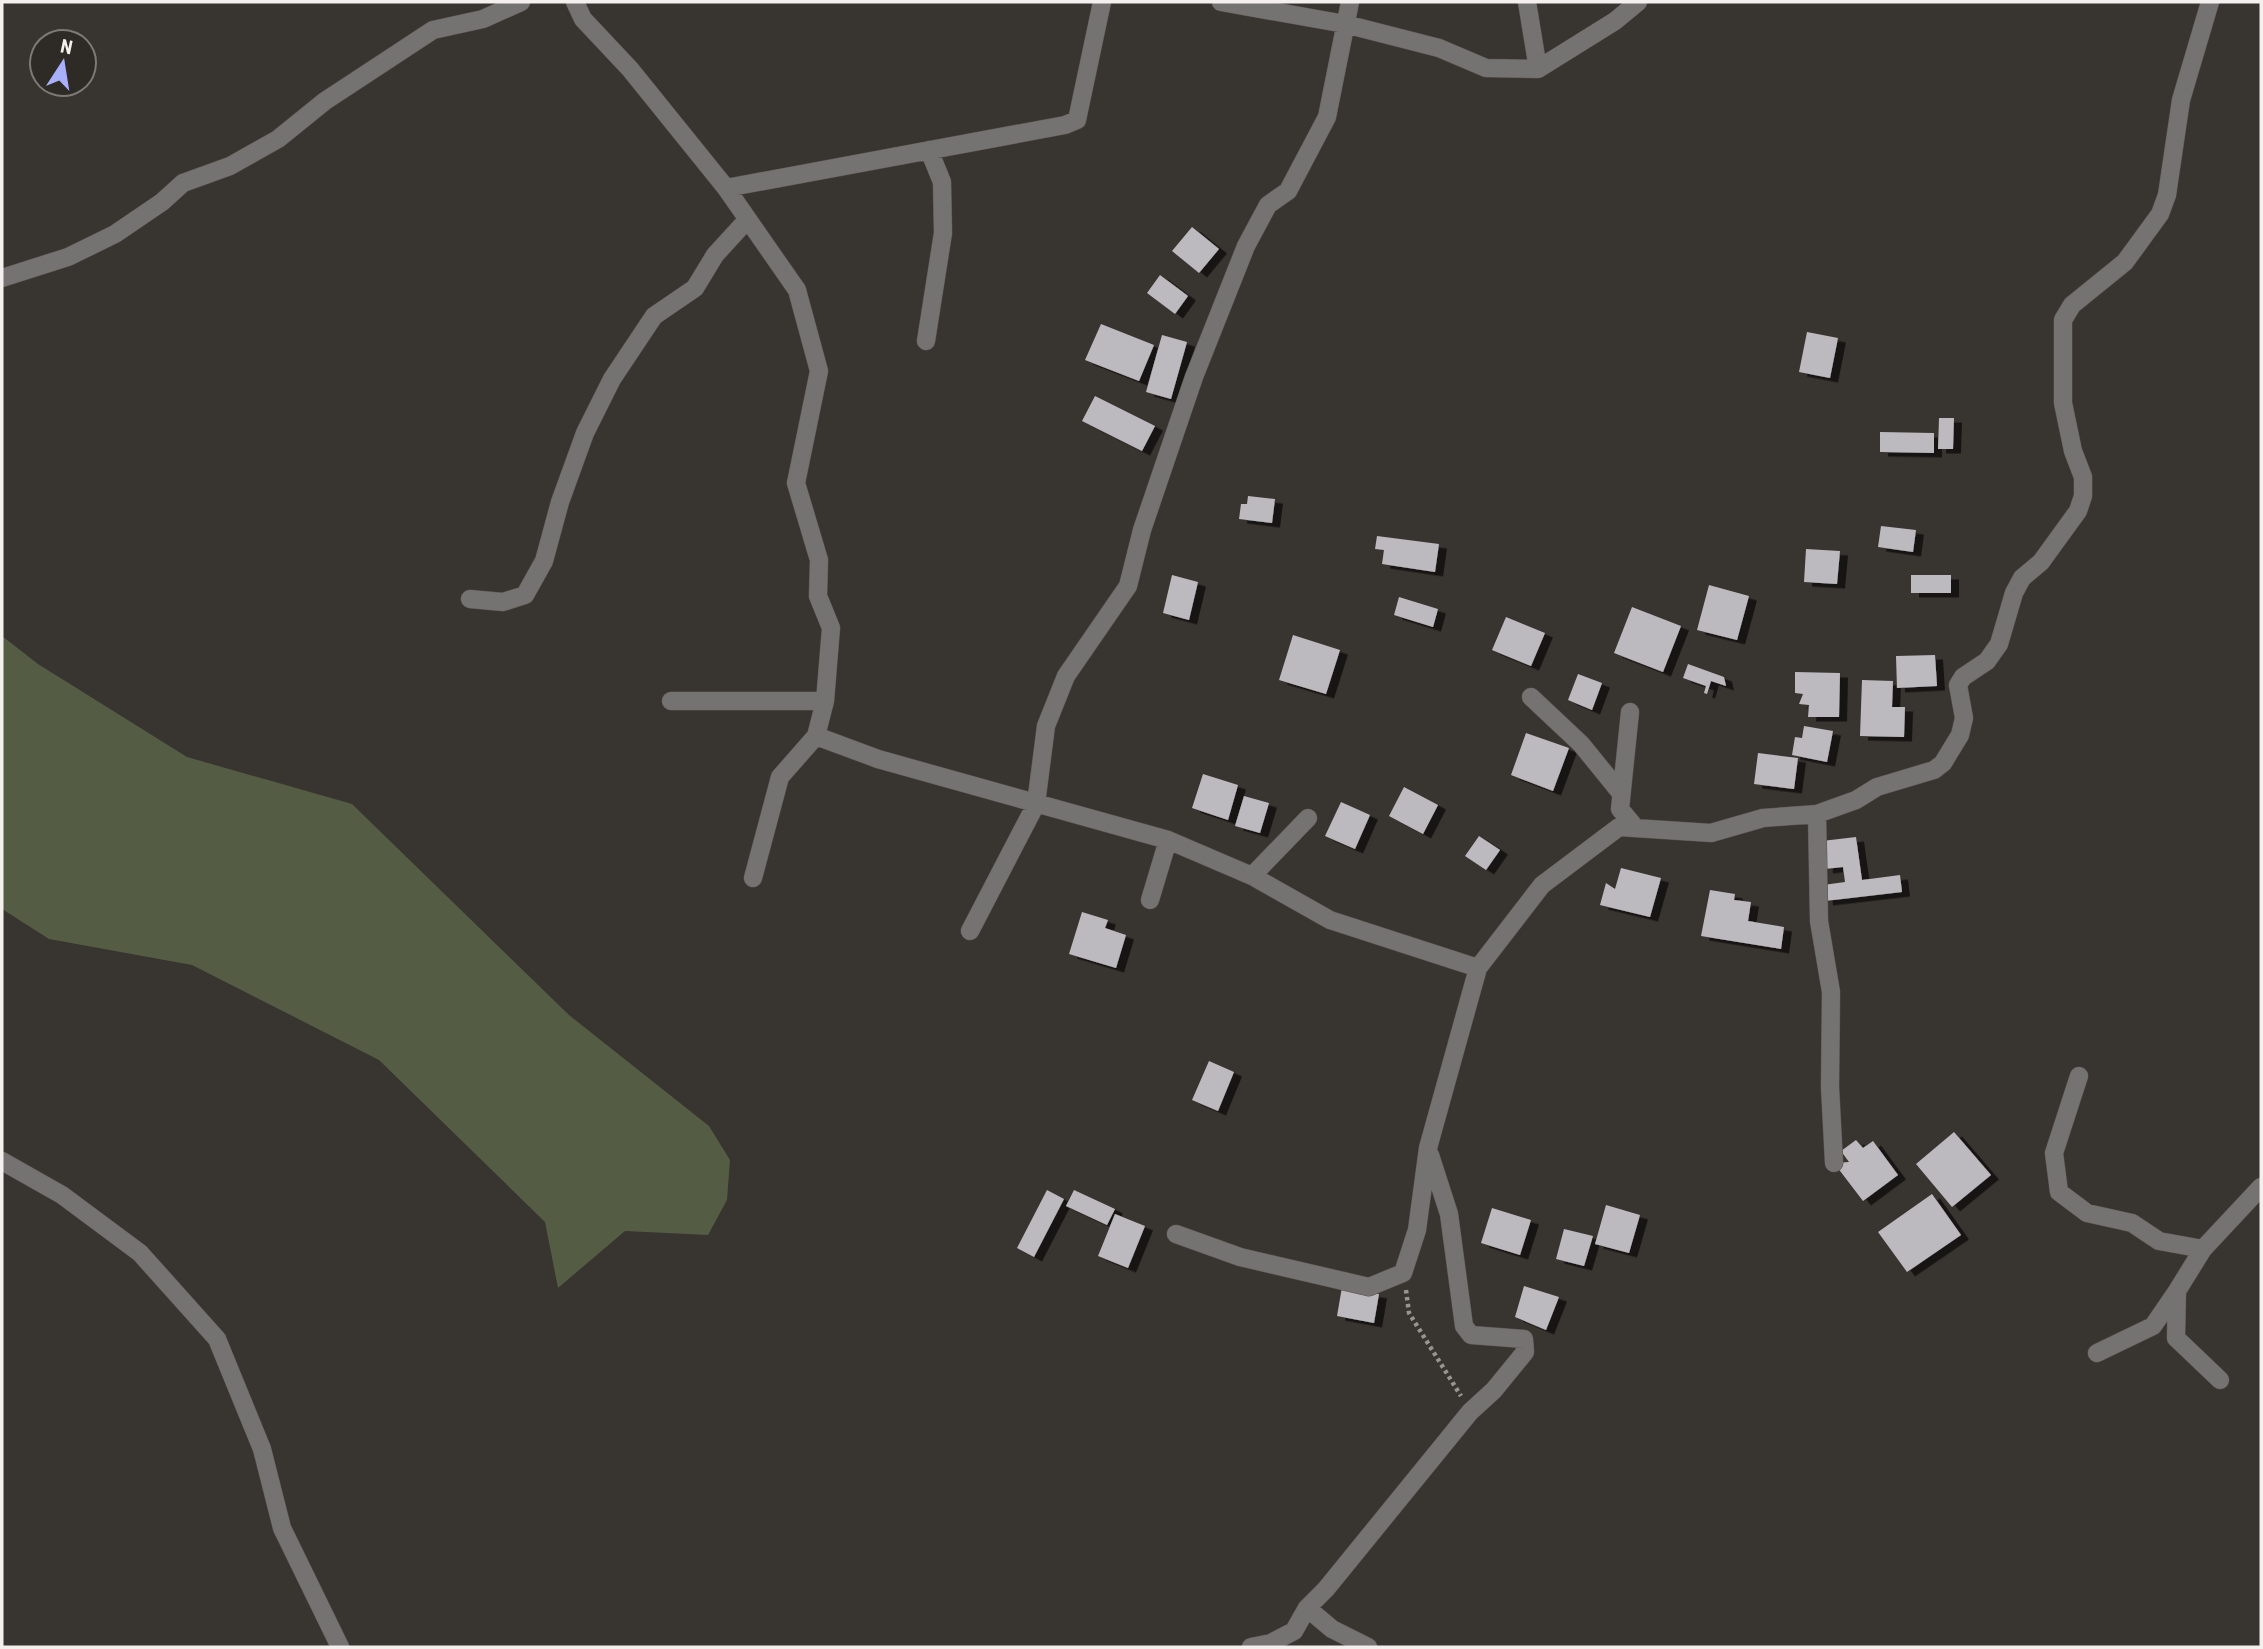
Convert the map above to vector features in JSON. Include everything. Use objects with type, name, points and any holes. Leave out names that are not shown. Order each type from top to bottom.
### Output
[{"type":"street","points":[[2,278],[68,257],[116,234],[162,202],[183,183],[230,166],[278,139],[325,101],[433,30],[483,19],[521,2]]},
{"type":"street","points":[[575,2],[583,19],[630,69],[726,188],[797,290],[819,371],[804,430],[796,483],[818,560],[818,596],[831,628],[825,701],[816,736],[780,776],[753,878]]},
{"type":"street","points":[[726,188],[1065,125],[1077,120],[1102,2]]},
{"type":"street","points":[[1221,2],[1345,24],[1439,48],[1486,68],[1538,69],[1615,21],[1638,2]]},
{"type":"street","points":[[970,931],[1036,804],[1046,726],[1066,676],[1128,586],[1142,530],[1194,377],[1246,246],[1268,205],[1288,191],[1327,117],[1350,2]]},
{"type":"street","points":[[1527,2],[1538,69]]},
{"type":"street","points":[[1176,1234],[1240,1257],[1369,1287],[1403,1273],[1417,1230],[1428,1148],[1478,968],[1542,885],[1611,830],[1635,827],[1711,833],[1763,818],[1817,814],[1856,800],[1877,787],[1934,770],[1943,763],[1961,735],[1964,718],[1958,685],[1963,677],[1987,662],[1999,644],[2014,593],[2022,578],[2041,562],[2078,511],[2084,496],[2083,477],[2073,451],[2063,403],[2063,320],[2072,305],[2125,262],[2160,214],[2167,195],[2181,100],[2210,2]]},
{"type":"street","points":[[926,341],[943,233],[942,182],[929,150]]},
{"type":"street","points":[[470,598],[503,602],[525,595],[544,561],[560,502],[585,433],[612,379],[654,316],[695,288],[715,255],[747,220]]},
{"type":"street","points":[[1531,697],[1581,744],[1620,792]]},
{"type":"street","points":[[671,701],[825,701]]},
{"type":"street","points":[[1630,712],[1620,809],[1635,827]]},
{"type":"street","points":[[816,736],[878,759],[1168,840],[1252,876],[1330,920],[1478,968]]},
{"type":"street","points":[[1817,814],[1819,921],[1831,992],[1830,1087],[1834,1163]]},
{"type":"street","points":[[1252,876],[1308,818]]},
{"type":"street","points":[[1150,900],[1168,840]]},
{"type":"street","points":[[2079,1076],[2054,1153],[2059,1192],[2087,1213],[2133,1223],[2159,1241],[2203,1249]]},
{"type":"street","points":[[1251,1647],[1271,1643],[1294,1631],[1307,1608],[1326,1589],[1470,1412],[1494,1390],[1525,1352],[1524,1339],[1471,1335],[1464,1326],[1449,1214],[1428,1148]]},
{"type":"street","points":[[2,1161],[62,1195],[140,1253],[217,1339],[262,1449],[282,1528],[340,1647]]},
{"type":"street","points":[[2098,1353],[2153,1326],[2203,1249],[2261,1187]]},
{"type":"street","points":[[2177,1291],[2176,1338],[2220,1380]]},
{"type":"street","points":[[1307,1608],[1332,1629],[1368,1647]]},
{"type":"path","points":[[1399,1275],[1407,1293],[1409,1314],[1470,1412]]},
{"type":"green space","points":[[2,636],[38,664],[187,757],[352,804],[569,1015],[709,1126],[730,1160],[727,1200],[708,1235],[625,1231],[558,1288],[545,1222],[379,1060],[192,965],[49,939],[2,909]]},
{"type":"building","points":[[1192,227],[1219,249],[1199,273],[1172,251]]},
{"type":"building","points":[[1160,275],[1188,296],[1175,314],[1147,293]]},
{"type":"building","points":[[1101,324],[1154,345],[1139,381],[1085,360]]},
{"type":"building","points":[[1807,332],[1838,338],[1830,378],[1799,372]]},
{"type":"building","points":[[1162,335],[1187,342],[1171,399],[1146,392]]},
{"type":"building","points":[[1095,396],[1155,426],[1142,451],[1082,421]]},
{"type":"building","points":[[1939,418],[1954,418],[1953,449],[1938,449]]},
{"type":"building","points":[[1880,432],[1934,433],[1934,453],[1880,452]]},
{"type":"building","points":[[1248,496],[1275,499],[1272,523],[1239,519],[1241,504],[1247,504]]},
{"type":"building","points":[[1881,526],[1916,530],[1913,552],[1878,547]]},
{"type":"building","points":[[1377,536],[1439,544],[1435,572],[1382,564],[1384,550],[1375,549]]},
{"type":"building","points":[[1806,549],[1840,551],[1837,584],[1804,582]]},
{"type":"building","points":[[1172,575],[1198,582],[1189,620],[1163,613]]},
{"type":"building","points":[[1911,575],[1951,575],[1951,593],[1911,593]]},
{"type":"building","points":[[1709,585],[1749,596],[1737,640],[1697,630]]},
{"type":"building","points":[[1399,597],[1438,609],[1433,627],[1394,615]]},
{"type":"building","points":[[1632,607],[1681,626],[1663,672],[1614,653]]},
{"type":"building","points":[[1506,617],[1545,633],[1531,666],[1492,650]]},
{"type":"building","points":[[1293,635],[1340,650],[1326,694],[1279,680]]},
{"type":"building","points":[[1935,655],[1937,686],[1897,688],[1896,656]]},
{"type":"building","points":[[1688,664],[1724,677],[1726,686],[1711,681],[1707,694],[1704,693],[1706,686],[1683,678]]},
{"type":"building","points":[[1795,672],[1840,673],[1839,717],[1808,717],[1809,705],[1799,704],[1803,694],[1795,693]]},
{"type":"building","points":[[1578,674],[1602,683],[1592,710],[1568,700]]},
{"type":"building","points":[[1862,680],[1893,681],[1892,707],[1905,707],[1904,737],[1860,736]]},
{"type":"building","points":[[1804,726],[1833,731],[1827,762],[1792,755],[1795,737],[1802,738]]},
{"type":"building","points":[[1526,733],[1569,748],[1553,791],[1511,775]]},
{"type":"building","points":[[1758,753],[1798,758],[1794,789],[1754,784]]},
{"type":"building","points":[[1203,774],[1238,785],[1228,820],[1192,808]]},
{"type":"building","points":[[1404,787],[1438,805],[1423,834],[1389,816]]},
{"type":"building","points":[[1244,796],[1269,803],[1260,833],[1235,826]]},
{"type":"building","points":[[1341,802],[1370,815],[1355,849],[1325,836]]},
{"type":"building","points":[[1479,836],[1500,850],[1486,870],[1465,856]]},
{"type":"building","points":[[1856,837],[1862,880],[1900,875],[1902,892],[1825,901],[1823,885],[1845,882],[1843,867],[1825,869],[1822,841]]},
{"type":"building","points":[[1621,868],[1661,878],[1650,917],[1600,905],[1606,883],[1615,889]]},
{"type":"building","points":[[1710,890],[1735,894],[1734,900],[1751,902],[1748,921],[1784,927],[1781,949],[1701,936]]},
{"type":"building","points":[[1082,912],[1108,920],[1105,928],[1126,935],[1116,968],[1069,954]]},
{"type":"building","points":[[1209,1061],[1234,1072],[1218,1111],[1192,1100]]},
{"type":"building","points":[[1954,1132],[1991,1175],[1952,1207],[1916,1164]]},
{"type":"building","points":[[1856,1140],[1863,1148],[1873,1141],[1898,1175],[1863,1201],[1834,1163],[1849,1162],[1841,1151]]},
{"type":"building","points":[[1047,1190],[1064,1199],[1034,1257],[1017,1248]]},
{"type":"building","points":[[1074,1190],[1115,1209],[1107,1225],[1066,1206]]},
{"type":"building","points":[[1932,1194],[1961,1235],[1907,1272],[1878,1232]]},
{"type":"building","points":[[1606,1205],[1640,1215],[1629,1253],[1595,1244]]},
{"type":"building","points":[[1492,1208],[1531,1220],[1520,1255],[1481,1243]]},
{"type":"building","points":[[1115,1214],[1145,1226],[1128,1268],[1098,1256]]},
{"type":"building","points":[[1564,1229],[1593,1236],[1584,1266],[1556,1259]]},
{"type":"building","points":[[1524,1286],[1559,1297],[1546,1330],[1515,1317]]},
{"type":"building","points":[[1342,1287],[1379,1294],[1374,1323],[1337,1316]]}]
